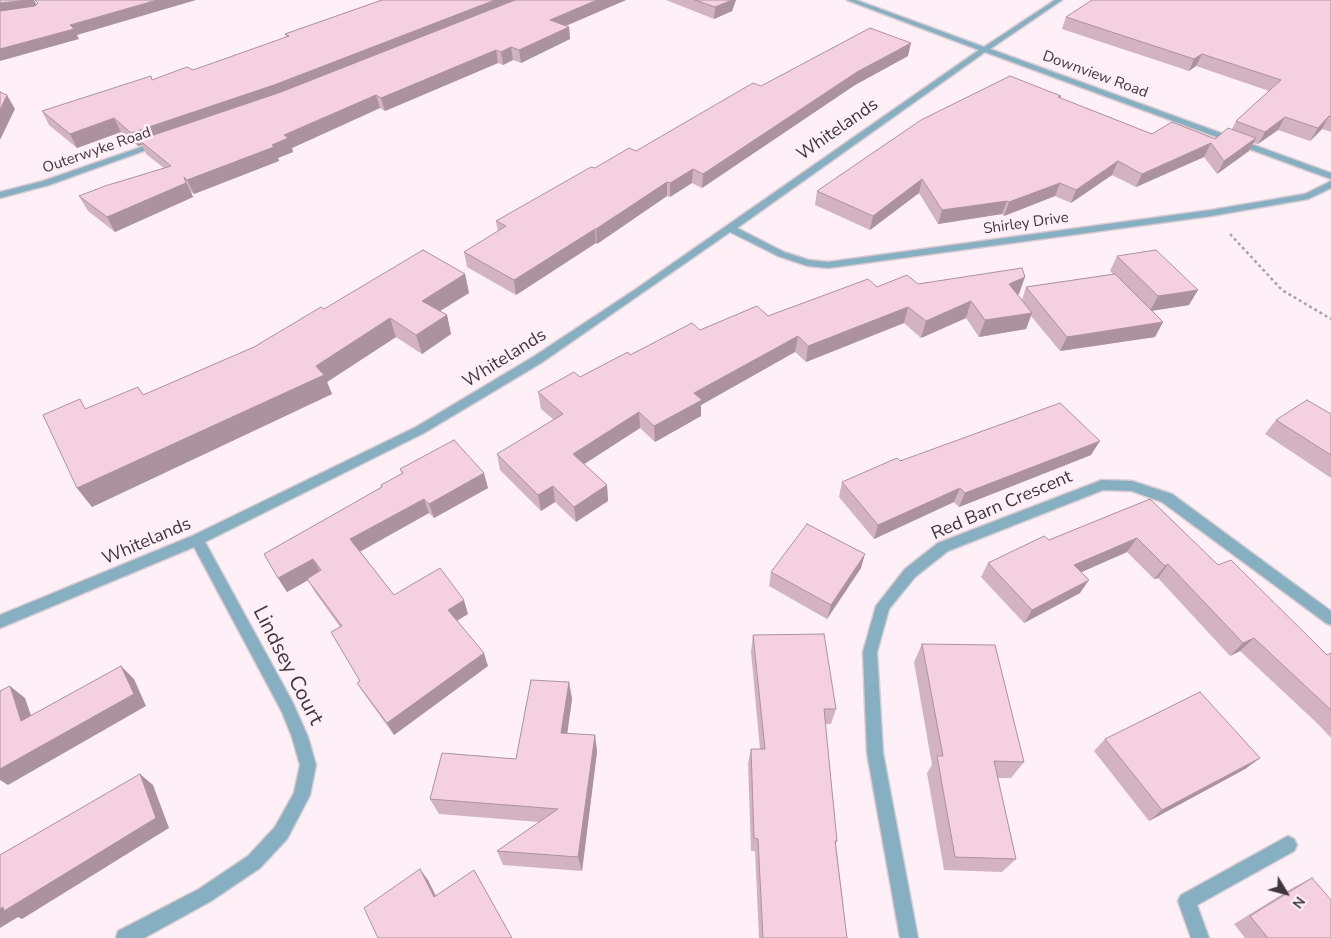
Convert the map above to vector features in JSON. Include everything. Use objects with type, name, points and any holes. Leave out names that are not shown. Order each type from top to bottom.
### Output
[{"type":"street","name":"Downview Road","points":[[850,0],[1331,176]]},
{"type":"street","name":"Whitelands","points":[[0,622],[197,540],[420,430],[478,396],[545,355],[985,49],[1059,0]]},
{"type":"street","name":"Outerwyke Road","points":[[0,195],[46,183],[163,143]]},
{"type":"street","name":"Shirley Drive","points":[[730,228],[781,254],[808,263],[828,265],[1211,213],[1308,196],[1331,184]]},
{"type":"street","name":"Red Barn Crescent","points":[[908,938],[875,753],[870,652],[884,606],[910,573],[943,547],[1102,485],[1132,486],[1167,498],[1331,619]]},
{"type":"street","name":"Lindsey Court","points":[[124,938],[205,895],[254,862],[281,833],[302,795],[308,765],[300,737],[288,708],[197,540]]},
{"type":"street","points":[[1200,938],[1187,901],[1288,845]]},
{"type":"path","points":[[1211,213],[1282,290],[1331,319]]},
{"type":"building","points":[[0,0],[28,0],[0,3]]},
{"type":"building","points":[[35,0],[157,0],[70,25],[74,29],[0,49],[0,11],[35,6],[38,3]]},
{"type":"building","points":[[382,0],[495,0],[274,85],[131,133],[114,118],[70,134],[42,111],[151,76],[152,80],[187,67],[193,70],[289,36],[285,34]]},
{"type":"building","points":[[515,0],[597,0],[550,20],[569,27],[519,50],[511,47],[501,52],[496,50],[381,98],[376,95],[284,135],[288,138],[272,145],[274,147],[187,180],[184,177],[186,183],[107,217],[79,196],[171,166],[139,140],[281,92]]},
{"type":"building","points":[[695,0],[732,0],[715,7]]},
{"type":"building","points":[[1092,0],[1331,0],[1331,117],[1329,116],[1318,128],[1285,117],[1265,132],[1236,121],[1281,80],[1202,54],[1194,59],[1066,17]]},
{"type":"building","points":[[870,28],[911,43],[857,72],[703,174],[693,169],[670,183],[667,182],[514,280],[464,252],[506,226],[496,221],[591,167],[595,168],[629,148],[636,151],[753,83],[761,86]]},
{"type":"building","points":[[1010,76],[1152,134],[1172,122],[1215,139],[1228,128],[1256,138],[1224,161],[1211,143],[1142,174],[1118,161],[1076,190],[1060,183],[1009,202],[942,210],[922,179],[873,216],[817,191],[921,120]]},
{"type":"building","points":[[0,92],[7,95],[0,110]]},
{"type":"building","points":[[423,250],[465,274],[422,301],[447,315],[416,335],[390,318],[316,366],[324,375],[77,488],[43,415],[80,399],[85,409],[138,387],[143,395],[254,347],[321,307],[324,309]]},
{"type":"building","points":[[1156,250],[1198,290],[1158,296],[1117,256]]},
{"type":"building","points":[[1022,268],[1025,277],[1009,284],[1032,313],[985,320],[971,301],[926,321],[908,307],[808,346],[798,336],[694,393],[702,400],[654,426],[639,412],[573,454],[607,485],[574,507],[553,486],[538,495],[497,454],[563,414],[538,392],[574,372],[580,377],[628,352],[630,355],[692,323],[700,330],[757,306],[768,316],[868,279],[877,287],[907,275],[918,284]]},
{"type":"building","points":[[1115,274],[1163,322],[1067,337],[1026,287]]},
{"type":"building","points":[[1307,400],[1331,414],[1331,455],[1276,420]]},
{"type":"building","points":[[1060,403],[1100,441],[965,493],[960,488],[878,525],[842,482],[897,458],[900,461]]},
{"type":"building","points":[[454,440],[484,473],[429,504],[424,499],[350,539],[394,595],[440,568],[464,600],[448,610],[484,653],[387,723],[357,683],[360,681],[331,632],[342,626],[307,579],[321,570],[313,559],[278,578],[264,554],[382,487],[381,485],[403,473],[400,469]]},
{"type":"building","points":[[1150,499],[1218,565],[1231,560],[1327,655],[1331,653],[1331,710],[1254,638],[1243,643],[1168,564],[1165,566],[1137,538],[1074,565],[1089,580],[1032,610],[988,563],[1044,536],[1049,540]]},
{"type":"building","points":[[807,524],[865,554],[831,605],[771,572]]},
{"type":"building","points":[[824,634],[836,709],[824,709],[837,841],[835,841],[847,938],[763,938],[758,839],[754,838],[751,749],[765,749],[753,635]]},
{"type":"building","points":[[922,644],[995,645],[1024,762],[994,761],[1016,859],[955,857],[937,756],[943,756]]},
{"type":"building","points":[[121,666],[134,694],[0,769],[0,691],[10,686],[21,721]]},
{"type":"building","points":[[531,680],[569,682],[561,733],[595,735],[578,857],[497,851],[558,809],[430,799],[442,753],[516,759]]},
{"type":"building","points":[[1200,692],[1260,758],[1162,810],[1105,739]]},
{"type":"building","points":[[140,774],[156,818],[4,911],[3,907],[0,909],[0,855]]},
{"type":"building","points":[[420,869],[434,897],[474,870],[512,938],[378,938],[364,908]]},
{"type":"building","points":[[1312,878],[1331,900],[1331,938],[1268,938],[1250,916]]}]
